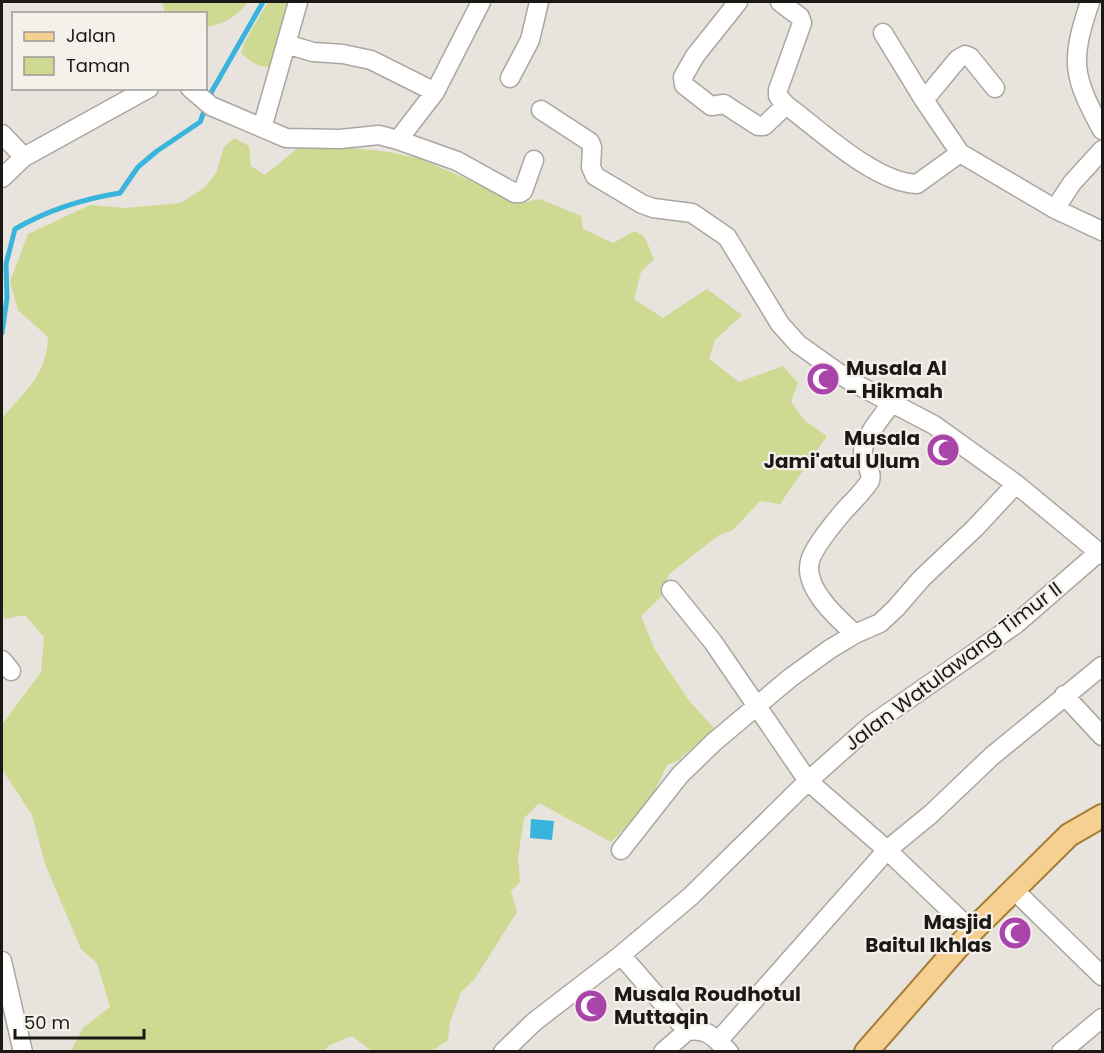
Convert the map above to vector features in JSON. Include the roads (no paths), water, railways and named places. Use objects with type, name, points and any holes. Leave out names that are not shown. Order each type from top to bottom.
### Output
[{"type":"main road","points":[[866,1052],[972,931],[1069,835],[1102,816]]},
{"type":"street","points":[[262,129],[298,2]]},
{"type":"street","points":[[398,140],[435,92],[481,2]]},
{"type":"street","points":[[510,78],[530,40],[539,2]]},
{"type":"street","points":[[738,2],[694,56],[682,77],[684,85],[711,106],[724,104],[760,127],[786,105]]},
{"type":"street","points":[[780,2],[800,17],[802,23],[778,90],[778,96],[786,105],[863,163],[896,181],[917,184],[960,153]]},
{"type":"street","points":[[1090,2],[1076,56],[1080,84],[1102,130]]},
{"type":"street","points":[[883,33],[960,153],[1055,209],[1102,231]]},
{"type":"street","points":[[286,44],[313,52],[342,54],[371,60],[435,92]]},
{"type":"street","points":[[924,100],[958,59],[965,55],[970,57],[995,88]]},
{"type":"street","points":[[1080,84],[1102,97]]},
{"type":"street","points":[[2,178],[24,157],[145,90]]},
{"type":"street","points":[[193,91],[211,106],[286,138],[340,139],[379,135],[457,161],[515,193],[523,191],[534,160]]},
{"type":"street","points":[[541,110],[590,142],[591,167],[595,176],[652,208],[693,213],[727,237],[788,334],[814,356],[850,381],[934,425],[1016,484],[1101,554]]},
{"type":"street","points":[[2,134],[24,157]]},
{"type":"street","points":[[1055,209],[1072,183],[1102,150]]},
{"type":"street","points":[[855,634],[836,616],[813,586],[809,565],[811,556],[836,520],[870,481],[872,474],[863,456],[863,449],[891,404]]},
{"type":"street","points":[[621,850],[680,775],[714,742],[790,678],[855,634],[880,623],[1016,484]]},
{"type":"street","name":"Jalan Watulawang Timur II","points":[[503,1052],[556,1004],[621,955],[691,896],[808,782],[871,725],[1016,624],[1101,554]]},
{"type":"street","points":[[670,590],[712,642],[808,782],[887,850],[972,931]]},
{"type":"street","points":[[663,1052],[687,1031],[697,1029],[708,1032],[724,1046],[887,850],[931,814],[992,756],[1102,666]]},
{"type":"street","points":[[1065,695],[1102,736]]},
{"type":"street","points":[[1014,890],[1102,976]]},
{"type":"street","points":[[621,955],[687,1031]]},
{"type":"street","points":[[2,961],[23,1052]]},
{"type":"street","points":[[1060,1052],[1102,1018]]},
{"type":"water","points":[[531,819],[554,821],[552,840],[530,838]]},
{"type":"waterway","points":[[2,333],[7,298],[6,264],[15,229],[66,206],[120,193],[138,167],[200,122],[212,91],[263,2]]},
{"type":"place","name":"Musala Al - Hikmah","points":[[823,379]]},
{"type":"place","name":"Musala Jami'atul Ulum","points":[[943,450]]},
{"type":"place","name":"Masjid Baitul Ikhlas","points":[[1015,933]]},
{"type":"place","name":"Musala Roudhotul Muttaqin","points":[[591,1006]]}]
